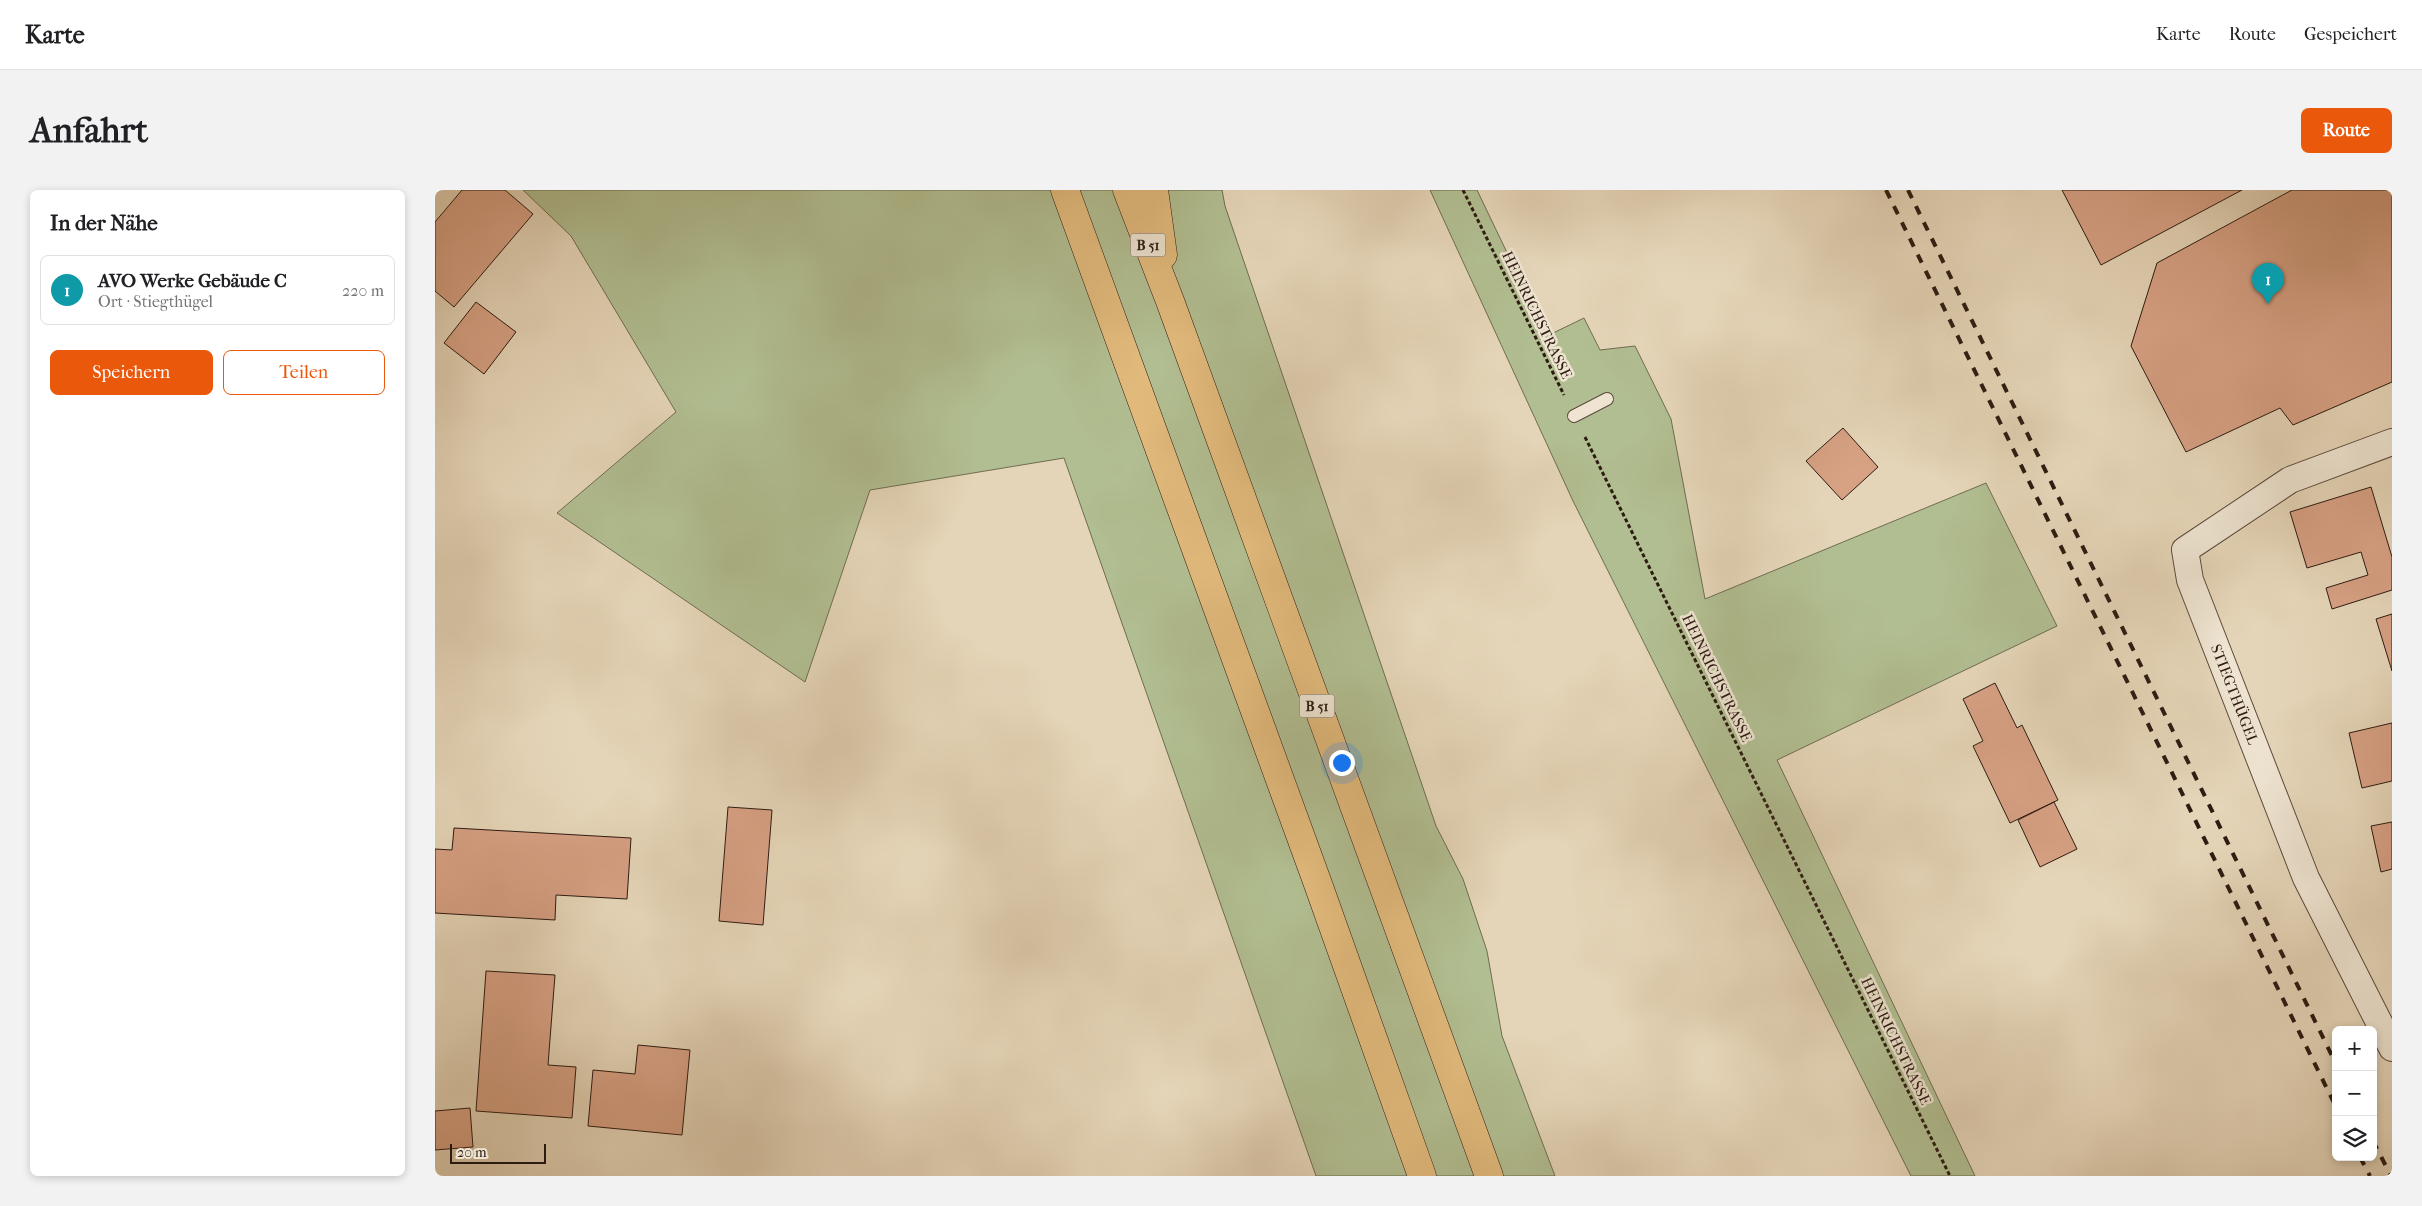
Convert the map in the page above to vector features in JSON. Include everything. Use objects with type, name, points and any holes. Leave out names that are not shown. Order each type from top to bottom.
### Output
[{"type":"highway","points":[[1065,190],[1318,884],[1422,1176]]},
{"type":"highway","name":"B 51","points":[[1127,190],[1489,1176]]},
{"type":"highway","points":[[1154,190],[1169,301]]},
{"type":"street","name":"STIEGTHÜGEL","points":[[2392,442],[2290,480],[2185,550],[2190,580],[2306,878],[2392,1048]]},
{"type":"lane","points":[[1574,416],[1607,400]]},
{"type":"path","name":"HEINRICHSTRASSE","points":[[1463,190],[1950,1176]]},
{"type":"green space","points":[[523,190],[1222,190],[1225,206],[1436,826],[1463,879],[1487,951],[1502,1036],[1555,1176],[1316,1176],[1064,458],[870,490],[805,682],[557,513],[676,412],[571,236]]},
{"type":"green space","points":[[1430,190],[1477,190],[1547,336],[1584,318],[1600,350],[1635,346],[1671,419],[1705,599],[1986,483],[2057,626],[1777,760],[1975,1176],[1911,1176],[1573,501]]},
{"type":"building","points":[[462,190],[505,190],[533,214],[454,307],[435,291],[435,222]]},
{"type":"building","points":[[2062,190],[2242,190],[2101,265]]},
{"type":"building","points":[[2292,190],[2392,190],[2392,382],[2293,425],[2280,408],[2186,452],[2131,346],[2157,263]]},
{"type":"building","points":[[476,302],[516,332],[484,374],[444,343]]},
{"type":"building","points":[[1843,428],[1878,467],[1842,500],[1806,461]]},
{"type":"building","points":[[2371,487],[2392,557],[2392,590],[2332,609],[2326,588],[2368,575],[2361,552],[2307,568],[2290,512]]},
{"type":"building","points":[[2392,614],[2392,671],[2376,619]]},
{"type":"building","points":[[1995,683],[2017,728],[2022,725],[2058,800],[2010,823],[1973,746],[1983,741],[1963,699]]},
{"type":"building","points":[[2392,723],[2392,781],[2362,788],[2349,733]]},
{"type":"building","points":[[2054,802],[2077,849],[2040,867],[2018,820]]},
{"type":"building","points":[[728,807],[772,810],[763,925],[719,921]]},
{"type":"building","points":[[2392,822],[2392,869],[2381,872],[2371,826]]},
{"type":"building","points":[[454,828],[631,838],[627,899],[556,895],[555,920],[435,913],[435,849],[452,850]]},
{"type":"building","points":[[486,971],[555,975],[548,1065],[576,1067],[572,1118],[476,1111]]},
{"type":"building","points":[[638,1045],[690,1050],[682,1135],[588,1126],[593,1070],[635,1074]]},
{"type":"building","points":[[470,1108],[473,1147],[435,1150],[435,1111]]},
{"type":"railway","points":[[1886,190],[2332,1099]]},
{"type":"railway","points":[[1908,190],[2332,1056]]},
{"type":"railway","points":[[2377,1149],[2391,1176]]},
{"type":"railway","points":[[2362,1161],[2370,1176]]},
{"type":"place","name":"AVO Werke Gebäude C","points":[[2268,304]]}]
